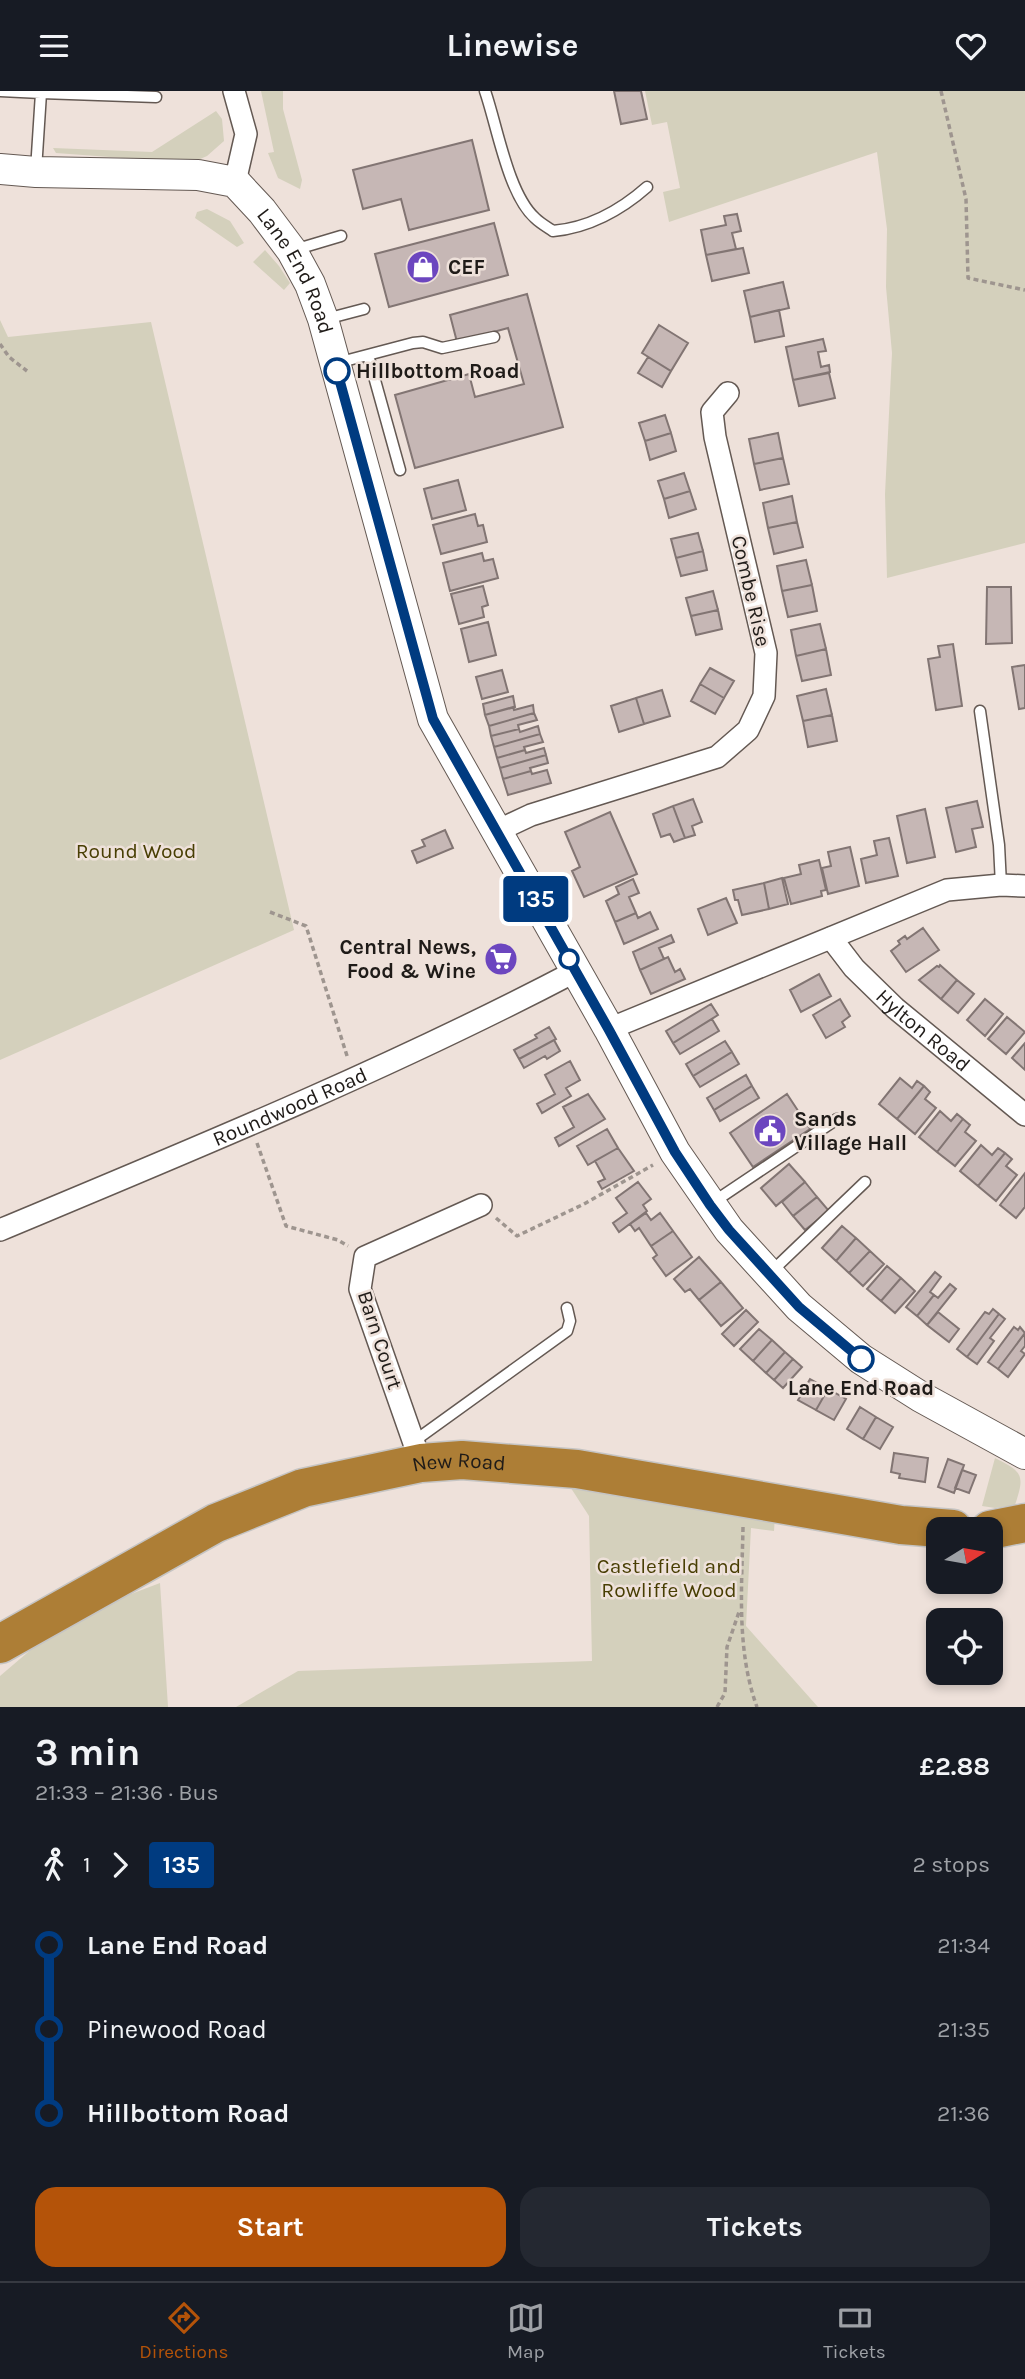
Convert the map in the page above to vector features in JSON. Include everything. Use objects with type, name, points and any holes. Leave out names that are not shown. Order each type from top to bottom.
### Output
[{"type":"highway","name":"New Road","points":[[0,1644],[216,1523],[303,1488],[417,1453],[462,1460],[578,1469],[901,1525],[926,1527]]},
{"type":"highway","points":[[1003,1527],[1025,1523]]},
{"type":"street","points":[[0,169],[198,176],[235,182],[246,134],[233,91]]},
{"type":"street","name":"Lane End Road","points":[[235,182],[262,211],[292,251],[310,284],[323,319],[433,719],[675,1152],[729,1230],[799,1307],[861,1359],[921,1397],[1025,1454]]},
{"type":"street","name":"Combe Rise","points":[[497,831],[531,815],[717,757],[748,730],[764,696],[766,653],[715,437],[712,412],[727,393]]},
{"type":"street","points":[[609,1030],[947,890],[1001,885],[1025,886]]},
{"type":"street","name":"Hylton Road","points":[[831,937],[854,968],[895,1008],[1025,1115]]},
{"type":"street","name":"Roundwood Road","points":[[0,1230],[249,1125],[487,1018],[576,971]]},
{"type":"street","points":[[365,1257],[481,1205]]},
{"type":"street","name":"Barn Court","points":[[365,1257],[360,1289],[417,1453]]},
{"type":"lane","points":[[0,91],[156,97]]},
{"type":"lane","points":[[485,91],[505,161],[520,196],[533,217],[552,231],[575,229],[628,204],[647,187]]},
{"type":"lane","points":[[36,172],[41,93]]},
{"type":"lane","points":[[292,251],[341,236]]},
{"type":"lane","points":[[323,319],[364,309]]},
{"type":"lane","points":[[334,364],[413,343],[422,342],[442,348],[494,337]]},
{"type":"lane","points":[[368,355],[400,470]]},
{"type":"lane","points":[[980,711],[999,845],[1001,885]]},
{"type":"lane","points":[[710,1205],[837,1119]]},
{"type":"lane","points":[[769,1274],[865,1182]]},
{"type":"lane","points":[[417,1453],[567,1331],[570,1321],[567,1308]]},
{"type":"path","points":[[941,91],[966,199],[968,278],[1025,291]]},
{"type":"path","points":[[0,344],[9,356],[27,371]]},
{"type":"path","points":[[270,912],[306,926],[354,1077]]},
{"type":"path","points":[[249,1125],[286,1226],[338,1240],[365,1257]]},
{"type":"path","points":[[481,1205],[517,1236],[584,1204],[675,1152]]},
{"type":"path","points":[[743,1522],[740,1610],[752,1693],[757,1707]]},
{"type":"path","points":[[717,1707],[725,1693],[727,1647],[740,1610]]},
{"type":"green space","points":[[261,91],[283,91],[283,109],[302,180],[300,189],[278,178],[268,153],[274,152]]},
{"type":"green space","points":[[645,91],[1025,91],[1025,543],[887,578],[885,494],[892,353],[886,287],[887,229],[877,152],[669,222],[663,192],[680,188],[667,122],[652,125]]},
{"type":"green space","points":[[216,111],[222,119],[224,141],[207,156],[191,163],[56,153],[53,148],[152,152]]},
{"type":"green space","points":[[207,209],[230,221],[244,243],[237,247],[195,218],[197,212]]},
{"type":"green space","points":[[265,250],[290,283],[284,290],[253,262]]},
{"type":"green space","name":"Round Wood","points":[[0,320],[8,337],[151,322],[294,930],[0,1060]]},
{"type":"green space","points":[[995,1458],[1019,1475],[1020,1487],[1015,1505],[995,1508],[982,1506]]},
{"type":"green space","name":"Castlefield and Rowliffe Wood","points":[[567,1482],[775,1516],[774,1531],[751,1528],[746,1626],[818,1707],[236,1707],[298,1671],[592,1661],[589,1516]]},
{"type":"green space","points":[[160,1583],[168,1707],[0,1707],[0,1676],[68,1618]]},
{"type":"building","points":[[614,91],[641,91],[647,119],[621,124]]},
{"type":"building","points":[[472,140],[489,210],[409,230],[401,199],[363,209],[353,170]]},
{"type":"building","points":[[737,214],[741,231],[732,233],[736,249],[706,255],[701,230],[726,225],[724,216]]},
{"type":"building","points":[[494,223],[508,275],[389,307],[375,254]]},
{"type":"building","points":[[743,248],[749,273],[712,281],[706,255]]},
{"type":"building","points":[[783,282],[789,308],[750,317],[744,291]]},
{"type":"building","points":[[527,294],[563,427],[415,468],[395,395],[469,374],[475,397],[524,384],[508,328],[457,342],[450,315]]},
{"type":"building","points":[[779,310],[784,336],[755,342],[750,317]]},
{"type":"building","points":[[659,325],[688,343],[671,371],[642,353]]},
{"type":"building","points":[[823,339],[826,351],[818,352],[821,367],[829,365],[830,372],[793,380],[786,347]]},
{"type":"building","points":[[648,357],[671,371],[662,387],[638,373]]},
{"type":"building","points":[[829,373],[835,398],[799,406],[793,380]]},
{"type":"building","points":[[665,415],[671,433],[645,441],[639,423]]},
{"type":"building","points":[[671,433],[676,451],[650,460],[645,441]]},
{"type":"building","points":[[778,433],[783,458],[754,464],[749,439]]},
{"type":"building","points":[[783,458],[789,484],[760,490],[754,464]]},
{"type":"building","points":[[684,473],[690,491],[664,499],[658,481]]},
{"type":"building","points":[[458,480],[466,510],[432,519],[424,489]]},
{"type":"building","points":[[690,491],[696,509],[669,518],[664,499]]},
{"type":"building","points":[[792,496],[797,522],[768,528],[763,503]]},
{"type":"building","points":[[475,514],[478,526],[483,525],[487,542],[441,554],[433,525]]},
{"type":"building","points":[[797,522],[803,547],[774,554],[768,528]]},
{"type":"building","points":[[698,533],[703,551],[676,558],[671,539]]},
{"type":"building","points":[[703,551],[707,570],[681,576],[676,558]]},
{"type":"building","points":[[482,553],[484,561],[493,559],[498,578],[450,591],[443,563]]},
{"type":"building","points":[[806,560],[812,585],[782,591],[777,566]]},
{"type":"building","points":[[812,585],[817,611],[788,617],[782,591]]},
{"type":"building","points":[[483,586],[488,605],[482,607],[484,617],[459,624],[451,594]]},
{"type":"building","points":[[987,587],[1011,587],[1012,643],[986,644]]},
{"type":"building","points":[[713,591],[718,610],[691,616],[686,598]]},
{"type":"building","points":[[718,610],[722,629],[696,635],[691,616]]},
{"type":"building","points":[[488,622],[496,655],[469,662],[461,629]]},
{"type":"building","points":[[820,624],[826,649],[796,656],[791,630]]},
{"type":"building","points":[[953,644],[962,706],[936,710],[928,659],[940,657],[938,646]]},
{"type":"building","points":[[826,649],[831,675],[802,681],[796,656]]},
{"type":"building","points":[[1025,665],[1025,708],[1019,709],[1012,667]]},
{"type":"building","points":[[710,668],[734,681],[724,698],[700,684]]},
{"type":"building","points":[[502,670],[508,692],[482,699],[476,677]]},
{"type":"building","points":[[700,684],[724,698],[715,714],[691,701]]},
{"type":"building","points":[[826,689],[832,715],[803,721],[797,696]]},
{"type":"building","points":[[662,690],[670,716],[644,724],[636,698]]},
{"type":"building","points":[[513,696],[515,707],[485,715],[483,704]]},
{"type":"building","points":[[636,698],[644,724],[619,732],[611,706]]},
{"type":"building","points":[[533,705],[534,713],[489,726],[485,715],[513,707],[514,710]]},
{"type":"building","points":[[534,713],[537,720],[518,725],[519,729],[491,736],[489,726]]},
{"type":"building","points":[[832,715],[837,741],[808,747],[803,721]]},
{"type":"building","points":[[538,726],[540,734],[494,747],[491,736],[519,729],[520,732]]},
{"type":"building","points":[[540,734],[543,742],[497,758],[494,747]]},
{"type":"building","points":[[544,748],[546,755],[500,768],[497,758]]},
{"type":"building","points":[[546,755],[548,763],[503,779],[500,768]]},
{"type":"building","points":[[547,770],[551,783],[508,795],[503,779],[531,771],[532,774]]},
{"type":"building","points":[[693,799],[702,822],[692,826],[695,835],[685,838],[673,806]]},
{"type":"building","points":[[977,801],[983,827],[972,829],[976,847],[956,852],[946,808]]},
{"type":"building","points":[[673,806],[685,838],[674,842],[670,834],[661,837],[653,814]]},
{"type":"building","points":[[925,809],[935,857],[907,863],[897,816]]},
{"type":"building","points":[[610,812],[637,874],[584,897],[572,871],[580,867],[565,832]]},
{"type":"building","points":[[445,830],[453,848],[417,863],[412,851],[425,846],[422,840]]},
{"type":"building","points":[[889,838],[898,876],[866,883],[861,859],[877,855],[874,841]]},
{"type":"building","points":[[850,847],[859,886],[828,894],[822,868],[831,866],[828,852]]},
{"type":"building","points":[[819,860],[826,890],[821,891],[822,896],[791,904],[784,878],[801,874],[799,865]]},
{"type":"building","points":[[782,878],[788,904],[769,909],[764,883]]},
{"type":"building","points":[[633,879],[639,893],[629,897],[636,913],[615,922],[606,901],[619,894],[616,887]]},
{"type":"building","points":[[764,883],[769,909],[742,915],[733,890]]},
{"type":"building","points":[[726,898],[737,923],[708,935],[698,909]]},
{"type":"building","points":[[650,912],[658,929],[624,944],[615,922],[636,913],[638,918]]},
{"type":"building","points":[[923,928],[939,950],[906,972],[891,951],[900,944],[898,941],[905,936],[907,939]]},
{"type":"building","points":[[671,935],[674,942],[659,948],[664,959],[640,970],[633,952]]},
{"type":"building","points":[[668,957],[675,972],[680,969],[685,979],[651,994],[640,970]]},
{"type":"building","points":[[940,965],[957,980],[941,999],[919,980]]},
{"type":"building","points":[[819,974],[831,996],[801,1012],[790,990]]},
{"type":"building","points":[[957,980],[974,994],[958,1013],[941,999]]},
{"type":"building","points":[[840,999],[850,1016],[842,1022],[845,1027],[826,1038],[813,1015]]},
{"type":"building","points":[[985,999],[1003,1014],[985,1036],[967,1020]]},
{"type":"building","points":[[711,1004],[718,1015],[673,1043],[666,1031]]},
{"type":"building","points":[[1007,1017],[1025,1032],[1006,1054],[988,1039]]},
{"type":"building","points":[[712,1019],[719,1031],[680,1054],[673,1043]]},
{"type":"building","points":[[549,1027],[556,1039],[519,1059],[514,1050],[537,1038],[535,1035]]},
{"type":"building","points":[[554,1040],[560,1051],[524,1068],[519,1059]]},
{"type":"building","points":[[725,1041],[732,1052],[693,1076],[686,1064]]},
{"type":"building","points":[[1025,1043],[1025,1070],[1012,1058]]},
{"type":"building","points":[[732,1052],[739,1064],[700,1087],[693,1076]]},
{"type":"building","points":[[570,1061],[580,1080],[566,1088],[571,1096],[542,1113],[537,1104],[555,1094],[545,1075]]},
{"type":"building","points":[[746,1075],[752,1086],[714,1110],[707,1098]]},
{"type":"building","points":[[900,1078],[912,1088],[917,1081],[924,1086],[897,1119],[879,1104]]},
{"type":"building","points":[[752,1086],[759,1098],[720,1121],[714,1110]]},
{"type":"building","points":[[924,1086],[930,1092],[925,1099],[936,1108],[915,1134],[897,1119]]},
{"type":"building","points":[[588,1094],[605,1119],[559,1146],[555,1138],[574,1127],[563,1107]]},
{"type":"building","name":"Sands Village Hall","points":[[787,1094],[810,1129],[753,1167],[730,1133]]},
{"type":"building","points":[[940,1111],[951,1121],[957,1114],[963,1119],[937,1152],[919,1137]]},
{"type":"building","points":[[963,1119],[970,1125],[965,1132],[976,1141],[955,1166],[937,1152]]},
{"type":"building","points":[[607,1129],[618,1148],[588,1165],[577,1146]]},
{"type":"building","points":[[981,1145],[992,1155],[998,1148],[1005,1153],[978,1186],[960,1171]]},
{"type":"building","points":[[618,1148],[634,1171],[602,1189],[598,1182],[605,1179],[595,1161]]},
{"type":"building","points":[[1005,1153],[1012,1159],[1006,1166],[1017,1175],[996,1201],[978,1186]]},
{"type":"building","points":[[789,1164],[805,1182],[776,1206],[761,1188]]},
{"type":"building","points":[[1025,1173],[1025,1207],[1016,1218],[1000,1205]]},
{"type":"building","points":[[638,1182],[651,1199],[643,1205],[647,1211],[619,1232],[613,1223],[627,1213],[616,1198]]},
{"type":"building","points":[[805,1182],[817,1197],[793,1216],[782,1202]]},
{"type":"building","points":[[817,1197],[829,1211],[805,1230],[793,1216]]},
{"type":"building","points":[[646,1213],[651,1220],[660,1213],[673,1231],[651,1246],[639,1228],[635,1231],[630,1224]]},
{"type":"building","points":[[842,1226],[856,1238],[836,1261],[822,1248]]},
{"type":"building","points":[[673,1231],[692,1257],[666,1276],[653,1258],[657,1255],[651,1246]]},
{"type":"building","points":[[856,1238],[870,1251],[849,1273],[836,1261]]},
{"type":"building","points":[[870,1251],[884,1264],[863,1286],[849,1273]]},
{"type":"building","points":[[699,1257],[721,1282],[699,1300],[690,1289],[685,1292],[674,1279]]},
{"type":"building","points":[[887,1266],[901,1278],[881,1301],[867,1289]]},
{"type":"building","points":[[935,1272],[941,1277],[930,1292],[934,1295],[917,1316],[906,1307]]},
{"type":"building","points":[[901,1278],[915,1291],[895,1313],[881,1301]]},
{"type":"building","points":[[721,1282],[743,1308],[721,1326],[699,1300]]},
{"type":"building","points":[[950,1284],[956,1289],[927,1325],[917,1316],[934,1295],[938,1298]]},
{"type":"building","points":[[993,1309],[999,1314],[967,1357],[957,1349],[985,1312],[989,1314]]},
{"type":"building","points":[[746,1310],[758,1322],[734,1346],[722,1334]]},
{"type":"building","points":[[938,1312],[959,1329],[949,1342],[927,1325]]},
{"type":"building","points":[[999,1314],[1005,1319],[990,1338],[994,1341],[977,1364],[967,1357]]},
{"type":"building","points":[[1014,1327],[1018,1330],[1020,1327],[1025,1333],[998,1369],[988,1362]]},
{"type":"building","points":[[759,1329],[772,1340],[753,1361],[740,1349]]},
{"type":"building","points":[[1025,1333],[1025,1346],[1021,1351],[1025,1354],[1008,1377],[998,1369]]},
{"type":"building","points":[[772,1340],[785,1352],[766,1373],[753,1361]]},
{"type":"building","points":[[785,1352],[793,1359],[774,1380],[766,1373]]},
{"type":"building","points":[[793,1359],[802,1367],[783,1388],[774,1380]]},
{"type":"building","points":[[810,1379],[828,1389],[816,1410],[798,1400]]},
{"type":"building","points":[[828,1389],[846,1399],[834,1420],[816,1410]]},
{"type":"building","points":[[860,1407],[876,1417],[863,1439],[847,1429]]},
{"type":"building","points":[[876,1417],[893,1427],[880,1449],[863,1439]]},
{"type":"building","points":[[894,1453],[928,1458],[925,1482],[899,1478],[900,1474],[891,1472]]},
{"type":"building","points":[[948,1459],[964,1465],[954,1493],[938,1487]]},
{"type":"building","points":[[962,1470],[976,1475],[969,1493],[955,1488]]},
{"type":"bus line","name":"135","points":[[337,371],[433,719],[675,1152],[710,1205],[729,1230],[799,1307],[861,1359]]},
{"type":"place","name":"CEF","points":[[423,267]]},
{"type":"place","name":"Hillbottom Road","points":[[337,371]]},
{"type":"place","name":"Central News, Food & Wine","points":[[501,959]]},
{"type":"place","name":"Sands Village Hall","points":[[770,1131]]},
{"type":"place","name":"Lane End Road","points":[[861,1359]]}]
